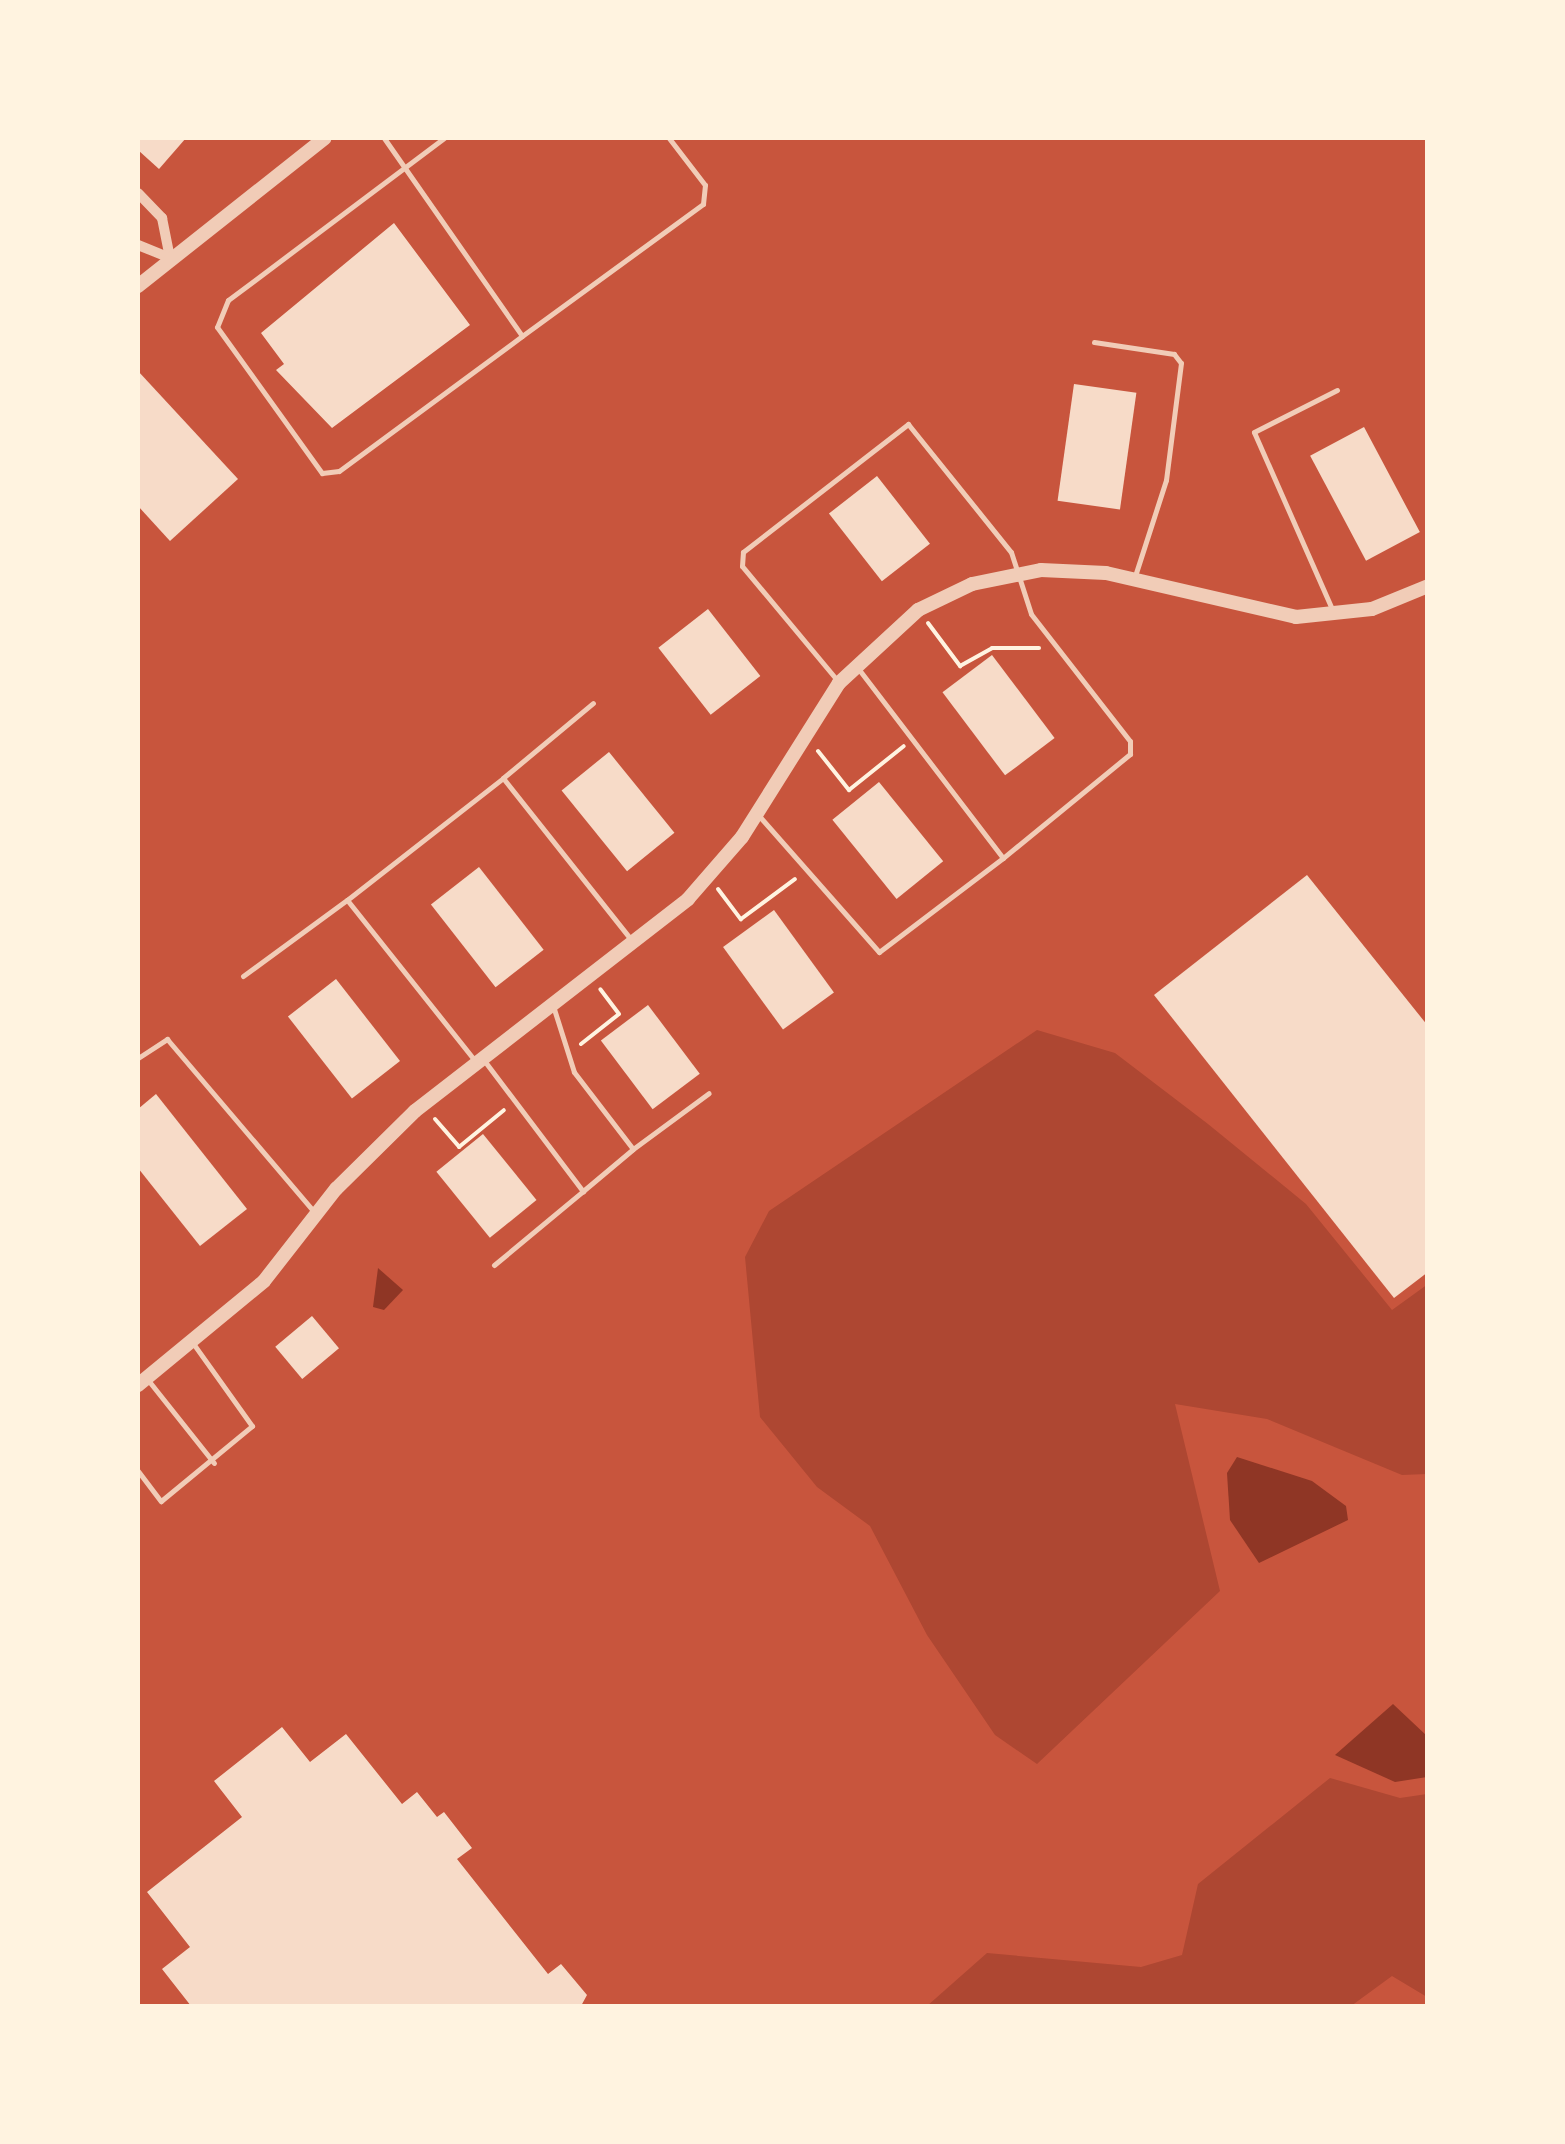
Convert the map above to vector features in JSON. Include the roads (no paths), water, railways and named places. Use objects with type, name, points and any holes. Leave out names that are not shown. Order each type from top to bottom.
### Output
[{"type":"street","points":[[138,286],[325,138]]},
{"type":"street","points":[[138,193],[162,218],[170,258]]},
{"type":"street","points":[[138,245],[170,258]]},
{"type":"street","points":[[140,1381],[264,1282],[316,1214],[387,1135],[636,944],[710,877],[758,815],[840,683],[918,610],[1020,572],[1134,579],[1256,612],[1335,616],[1428,586]]},
{"type":"lane","points":[[384,138],[522,336]]},
{"type":"lane","points":[[444,138],[228,300],[217,327],[322,473],[339,471],[703,204],[705,185],[669,138]]},
{"type":"lane","points":[[1094,342],[1174,354],[1181,364],[1166,480],[1134,579]]},
{"type":"lane","points":[[1335,616],[1254,432],[1337,390]]},
{"type":"lane","points":[[758,815],[809,868],[879,952],[1130,754],[1130,741],[1031,614],[1020,572],[908,424],[742,552],[742,566],[840,683]]},
{"type":"lane","points":[[856,665],[1003,858]]},
{"type":"lane","points":[[243,976],[347,900],[593,703]]},
{"type":"lane","points":[[502,778],[636,944]]},
{"type":"lane","points":[[347,900],[515,1101],[582,1190]]},
{"type":"lane","points":[[554,1006],[566,1056],[633,1150]]},
{"type":"lane","points":[[138,1058],[167,1038],[316,1214]]},
{"type":"lane","points":[[494,1265],[582,1190],[709,1093]]},
{"type":"lane","points":[[138,1471],[161,1501],[214,1464],[252,1426],[192,1342]]},
{"type":"lane","points":[[140,1381],[214,1464]]}]
